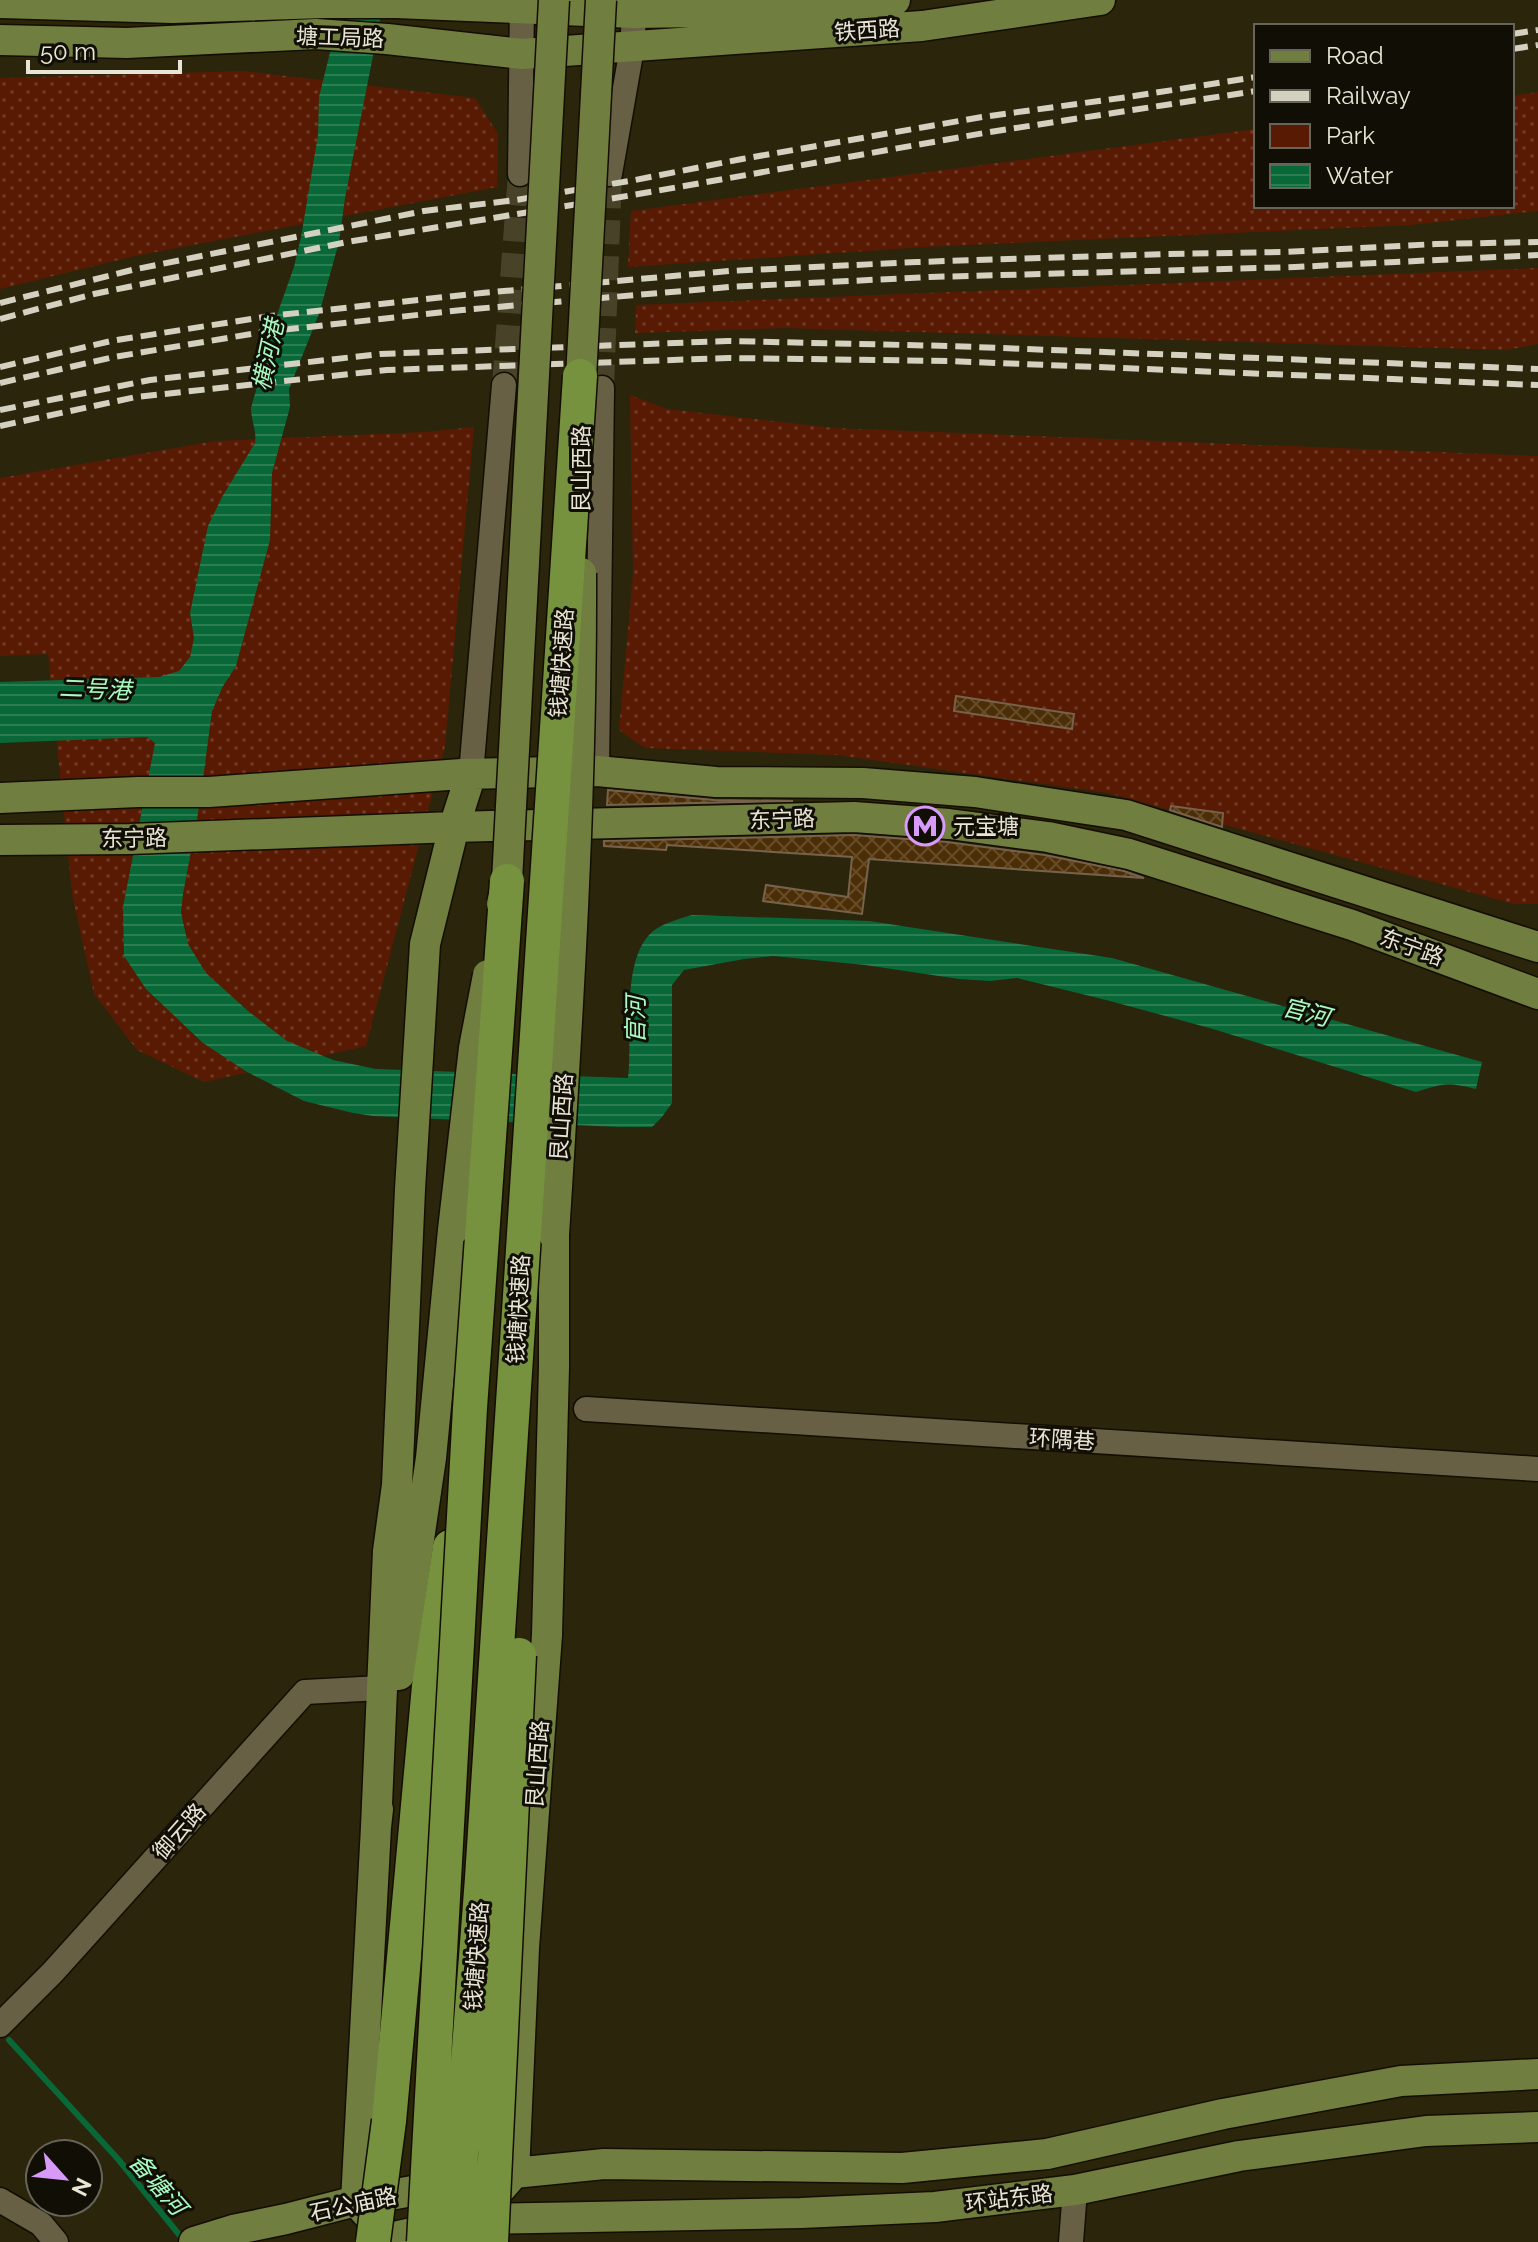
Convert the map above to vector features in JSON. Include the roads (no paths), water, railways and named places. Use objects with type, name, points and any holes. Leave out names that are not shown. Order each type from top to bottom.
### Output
[{"type":"highway","name":"钱塘快速路","points":[[474,2236],[461,2154],[482,1878],[520,1268],[591,382]]},
{"type":"highway","name":"钱塘快速路","points":[[424,2242],[470,1408],[507,881]]},
{"type":"highway","points":[[381,2241],[390,2106],[429,1686],[470,1408]]},
{"type":"main road","points":[[376,1827],[431,1458],[474,1048],[507,881],[554,0]]},
{"type":"main road","name":"艮山西路","points":[[514,2173],[524,1948],[547,1635],[554,1382],[554,1235],[582,689],[601,0]]},
{"type":"main road","name":"铁西路","points":[[635,7],[829,10],[895,0]]},
{"type":"main road","name":"铁西路","points":[[632,48],[922,26],[1100,0]]},
{"type":"main road","name":"塘工局路","points":[[0,3],[396,3],[635,7]]},
{"type":"main road","name":"塘工局路","points":[[0,40],[127,43],[316,34],[522,54],[632,48]]},
{"type":"main road","points":[[594,824],[597,771]]},
{"type":"main road","name":"东宁路","points":[[0,798],[209,792],[471,774],[597,771],[716,782],[863,783],[975,792],[1126,815],[1538,947]]},
{"type":"main road","points":[[381,2241],[356,2201],[388,1551],[397,1485],[425,944],[454,827],[471,774]]},
{"type":"main road","name":"东宁路","points":[[0,840],[130,839],[854,817],[949,824],[1048,837],[1129,854],[1352,925],[1538,994]]},
{"type":"main road","name":"环站东路","points":[[514,2173],[604,2164],[902,2168],[1047,2154],[1223,2114],[1401,2081],[1538,2074]]},
{"type":"main road","name":"环站东路","points":[[474,2236],[935,2207],[1075,2190],[1239,2156],[1426,2131],[1538,2127]]},
{"type":"main road","points":[[474,2236],[514,2173]]},
{"type":"main road","name":"石公庙路","points":[[194,2242],[356,2201],[514,2173]]},
{"type":"main road","name":"石公庙路","points":[[381,2241],[474,2236]]},
{"type":"street","points":[[520,174],[522,4]]},
{"type":"street","points":[[610,174],[632,48],[635,7]]},
{"type":"street","name":"艮山西路","points":[[591,382],[597,771]]},
{"type":"street","points":[[471,774],[504,385]]},
{"type":"street","name":"环隅巷","points":[[586,1409],[1538,1469]]},
{"type":"street","name":"御云路","points":[[0,2025],[53,1972],[305,1692],[381,1688]]},
{"type":"street","points":[[1071,2242],[1075,2190]]},
{"type":"street","points":[[0,2200],[41,2224],[56,2242]]},
{"type":"water","points":[[343,0],[384,0],[339,242],[319,314],[289,389],[290,407],[272,473],[270,540],[236,666],[212,711],[181,913],[188,944],[206,973],[287,1041],[333,1060],[376,1069],[628,1078],[630,1000],[635,961],[642,945],[656,929],[692,915],[869,921],[1112,958],[1482,1062],[1476,1089],[1446,1084],[1416,1092],[1213,1029],[1017,978],[990,981],[959,979],[773,956],[684,970],[672,985],[672,1103],[652,1127],[373,1116],[304,1101],[247,1072],[203,1043],[146,989],[124,956],[123,907],[155,743],[147,737],[0,743],[0,682],[159,677],[179,671],[190,657],[194,638],[190,613],[208,526],[255,443],[251,408],[301,237],[318,135],[319,97]]},
{"type":"waterway","name":"备塘河","points":[[9,2040],[118,2159],[185,2242]]},
{"type":"tunnel","points":[[504,385],[520,174]]},
{"type":"tunnel","points":[[602,388],[610,174]]},
{"type":"railway","points":[[1514,34],[1538,30]]},
{"type":"railway","points":[[1514,49],[1538,45]]},
{"type":"railway","points":[[0,303],[132,270],[424,211],[516,200],[635,180],[982,117],[1254,77]]},
{"type":"railway","points":[[0,319],[94,294],[347,242],[990,132],[1254,91]]},
{"type":"railway","points":[[0,367],[111,341],[270,316],[729,271],[1538,242]]},
{"type":"railway","points":[[0,383],[114,357],[263,332],[462,310],[729,287],[1538,255]]},
{"type":"railway","points":[[0,410],[150,380],[380,354],[728,341],[949,346],[1538,369]]},
{"type":"railway","points":[[0,426],[136,397],[387,370],[729,358],[949,361],[1538,385]]},
{"type":"place","name":"元宝塘","points":[[925,826]]},
{"type":"water label","name":"横河港","points":[[268,355]]},
{"type":"water label","name":"二号港","points":[[95,689]]},
{"type":"water label","name":"官河","points":[[1306,1012]]},
{"type":"water label","name":"官河","points":[[635,1020]]}]
